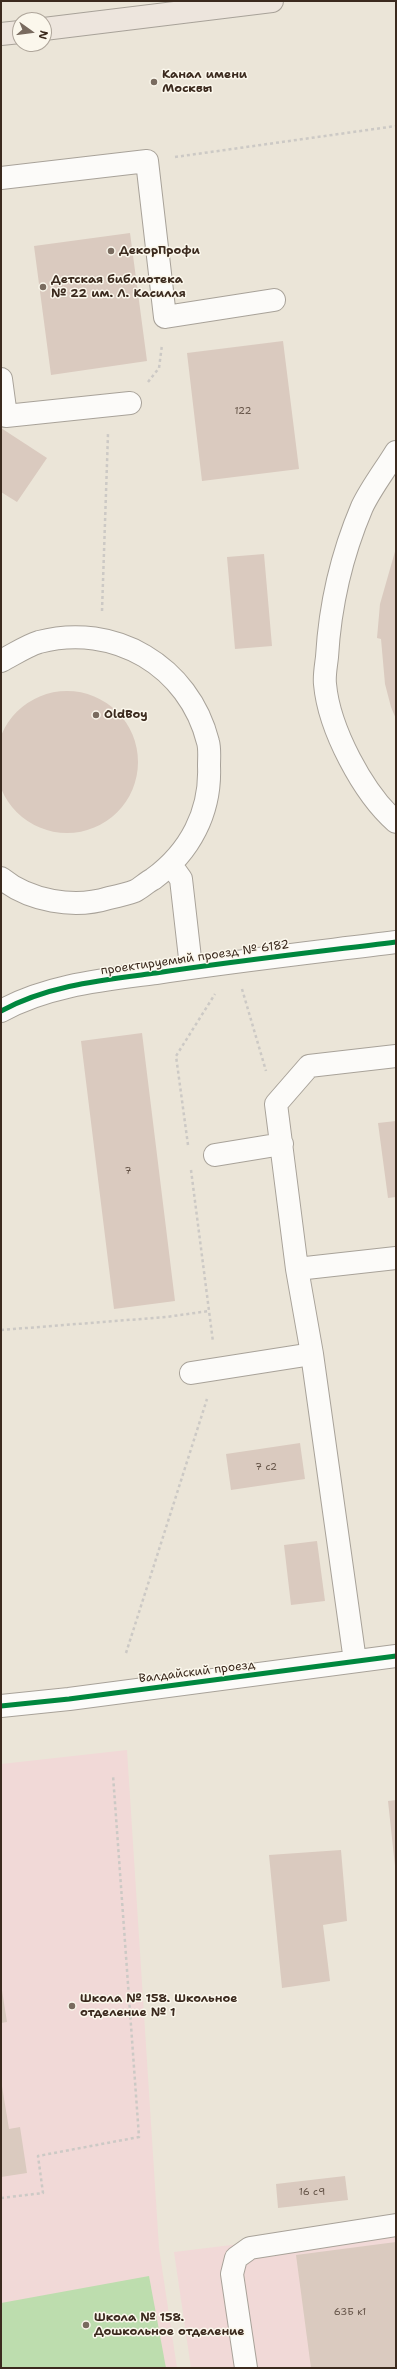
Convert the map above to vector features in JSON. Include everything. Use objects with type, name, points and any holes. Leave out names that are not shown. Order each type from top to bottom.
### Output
[{"type":"main road","points":[[52,28],[272,1]]},
{"type":"main road","points":[[1,34],[12,33]]},
{"type":"street","points":[[1,178],[147,161],[165,317],[274,300]]},
{"type":"street","points":[[1,379],[6,416],[120,404]]},
{"type":"street","points":[[396,452],[363,506],[340,570],[328,641],[325,684],[336,727],[354,770],[384,812],[396,822]]},
{"type":"street","points":[[1,661],[38,642],[82,636],[125,645],[163,667],[193,701],[209,742],[210,787],[197,829],[171,865],[136,890],[94,903],[51,901],[11,886],[1,878]]},
{"type":"street","points":[[171,865],[181,879],[191,967]]},
{"type":"street","name":"проектируемый проезд № 6182","points":[[1,1011],[21,1000],[76,984],[191,967],[396,942]]},
{"type":"street","points":[[355,1661],[312,1354],[297,1269],[276,1104],[309,1066],[396,1056]]},
{"type":"street","points":[[214,1155],[282,1144]]},
{"type":"street","points":[[297,1269],[396,1258]]},
{"type":"street","points":[[191,1373],[312,1354]]},
{"type":"street","name":"Валдайский проезд","points":[[1,1706],[69,1699],[396,1656]]},
{"type":"street","points":[[246,2368],[232,2274],[236,2258],[250,2248],[396,2225]]},
{"type":"path","points":[[147,161],[396,126]]},
{"type":"path","points":[[100,640],[120,404],[159,368],[165,317]]},
{"type":"path","points":[[242,988],[276,1104]]},
{"type":"path","points":[[188,1149],[176,1056],[217,990]]},
{"type":"path","points":[[126,1653],[217,1369],[190,1164]]},
{"type":"path","points":[[1,1330],[166,1317],[209,1311]]},
{"type":"path","points":[[1,2198],[44,2192],[38,2156],[139,2137],[113,1775]]},
{"type":"shaded area","name":"Школа № 158. Школьное отделение № 1","points":[[127,1750],[159,2248],[177,2368],[1,2368],[1,1764]]},
{"type":"shaded area","points":[[396,2225],[396,2368],[191,2368],[174,2252]]},
{"type":"green space","name":"Школа № 158. Дошкольное отделение","points":[[149,2276],[166,2368],[1,2368],[1,2303]]},
{"type":"building","points":[[130,233],[147,361],[51,375],[34,246]]},
{"type":"building","points":[[283,341],[299,469],[202,481],[187,353]]},
{"type":"building","points":[[1,428],[47,458],[17,502],[1,492]]},
{"type":"building","points":[[396,548],[396,719],[385,684],[381,639],[377,638],[380,604]]},
{"type":"building","points":[[264,554],[272,646],[235,649],[227,557]]},
{"type":"building","points":[[60,691],[74,691],[101,699],[122,717],[133,735],[137,748],[137,776],[130,796],[112,817],[101,825],[88,830],[74,833],[60,833],[33,825],[12,807],[4,796],[-1,783],[-4,769],[-4,755],[4,728],[22,707],[33,699],[46,694]]},
{"type":"building","points":[[142,1033],[175,1301],[114,1309],[81,1041]]},
{"type":"building","points":[[396,1121],[396,1197],[388,1198],[378,1123]]},
{"type":"building","points":[[300,1443],[305,1479],[231,1490],[226,1454]]},
{"type":"building","points":[[317,1541],[325,1601],[291,1605],[284,1545]]},
{"type":"building","points":[[396,1800],[396,1866],[395,1866],[388,1801]]},
{"type":"building","points":[[341,1850],[347,1921],[323,1925],[330,1981],[282,1988],[269,1855]]},
{"type":"building","points":[[1,1984],[7,2022],[1,2023]]},
{"type":"building","points":[[1,2080],[9,2129],[20,2127],[27,2173],[1,2177]]},
{"type":"building","points":[[345,2176],[348,2200],[278,2208],[276,2184]]},
{"type":"building","points":[[396,2242],[396,2368],[311,2368],[296,2255]]},
{"type":"cycle path","points":[[1,1011],[38,995],[57,989],[96,981],[396,942]]},
{"type":"cycle path","points":[[1,1706],[69,1699],[396,1656]]},
{"type":"place","name":"Канал имени Москвы","points":[[154,82]]},
{"type":"place","name":"ДекорПрофи","points":[[111,251]]},
{"type":"place","name":"Детская библиотека № 22 им. Л. Касилля","points":[[43,287]]},
{"type":"place","name":"OldBoy","points":[[96,715]]},
{"type":"place","name":"Школа № 158. Школьное отделение № 1","points":[[72,2006]]},
{"type":"place","name":"Школа № 158. Дошкольное отделение","points":[[86,2325]]}]
